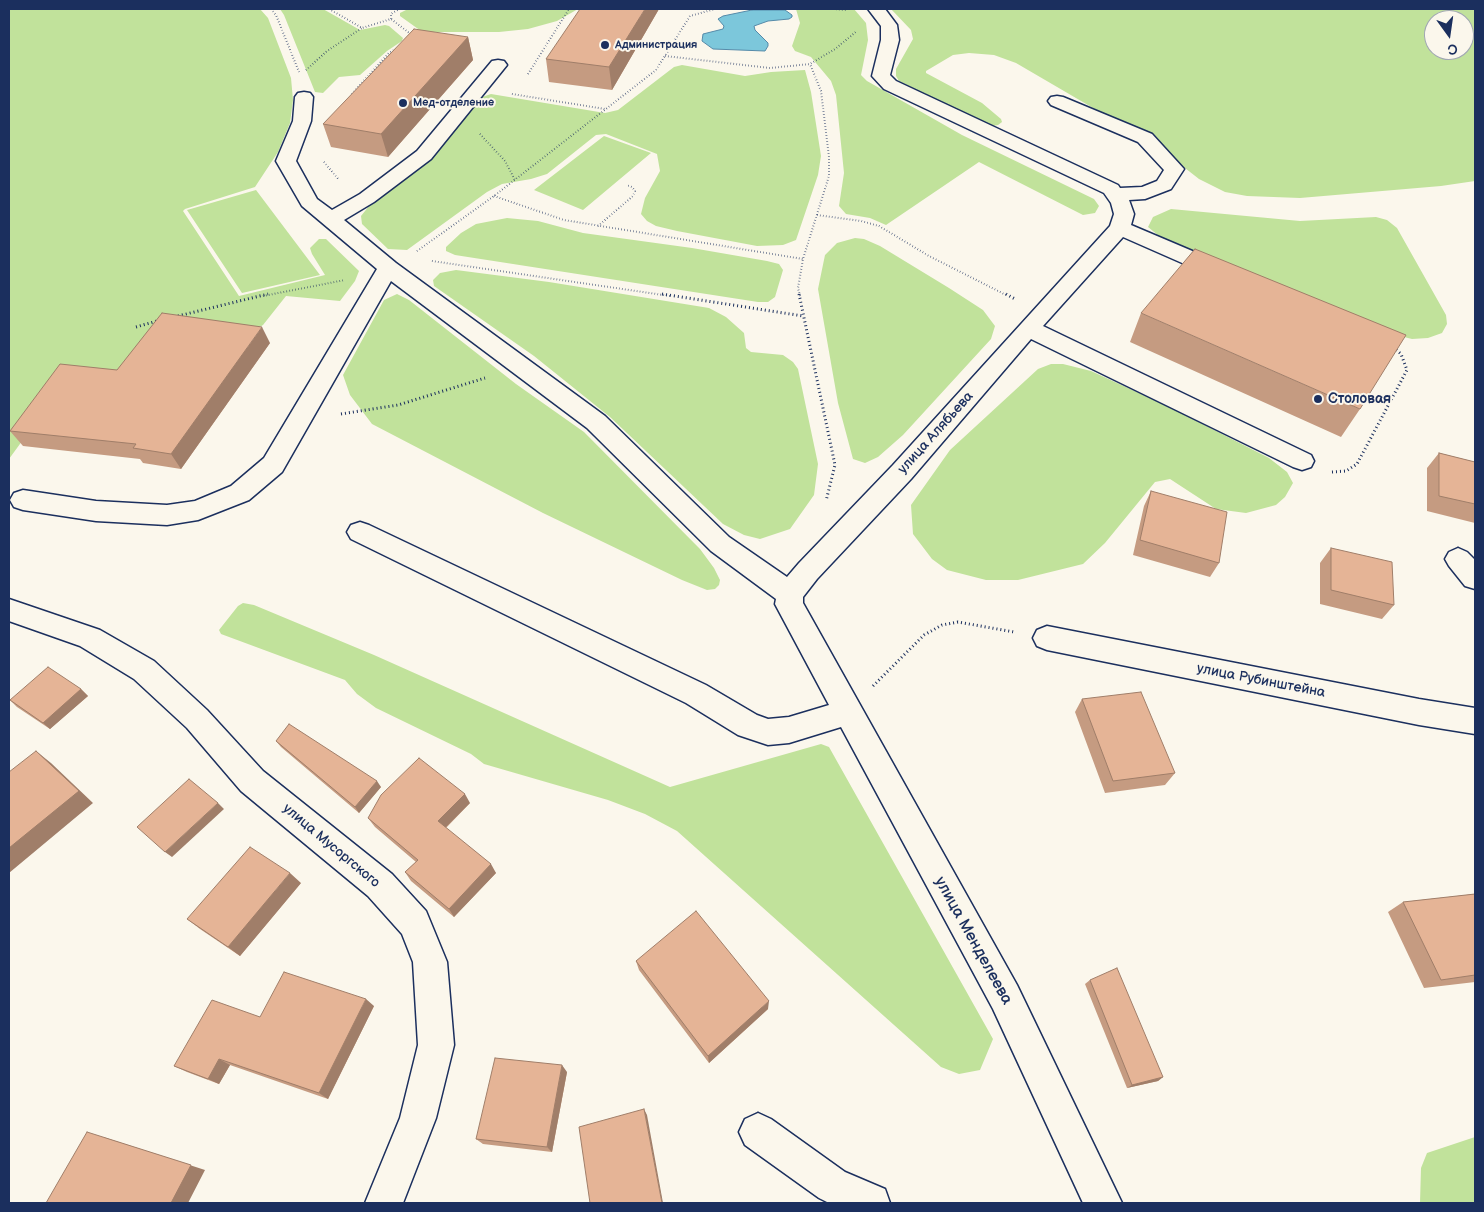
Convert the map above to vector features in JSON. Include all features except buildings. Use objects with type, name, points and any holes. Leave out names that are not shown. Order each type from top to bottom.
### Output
[{"type":"street","points":[[877,11],[889,26],[890,40],[881,76],[890,85],[1114,192],[1145,193],[1164,184],[1174,169],[1145,138],[1057,101]]},
{"type":"street","points":[[330,220],[367,198],[424,155],[498,65]]},
{"type":"street","points":[[304,97],[302,121],[286,161],[309,202],[388,268],[596,422],[720,544],[790,594]]},
{"type":"street","points":[[1114,192],[1124,214],[1120,228],[1244,281]]},
{"type":"street","name":"улица Алябьева","points":[[790,594],[808,571],[902,472],[1120,228]]},
{"type":"street","points":[[23,500],[96,511],[167,515],[198,510],[240,493],[273,465],[388,268]]},
{"type":"street","points":[[1035,321],[1302,461]]},
{"type":"street","points":[[360,532],[696,694],[749,726],[768,732],[790,730],[848,712]]},
{"type":"street","name":"улица Менделеева","points":[[790,594],[789,604],[1005,997],[1103,1203]]},
{"type":"street","name":"улица Мусоргского","points":[[9,610],[90,638],[144,670],[196,719],[252,781],[380,885],[414,923],[430,962],[436,1045],[418,1118],[384,1203]]},
{"type":"street","name":"улица Рубинштейна","points":[[1047,638],[1419,712],[1475,721]]},
{"type":"street","points":[[758,1132],[832,1185],[871,1203]]},
{"type":"path","points":[[271,9],[276,15],[300,75],[327,51],[362,28],[391,19]]},
{"type":"path","points":[[329,9],[362,28]]},
{"type":"path","points":[[399,9],[390,14],[391,19],[418,40]]},
{"type":"path","points":[[525,79],[569,9]]},
{"type":"path","points":[[414,252],[494,196],[656,70],[690,16],[716,9]]},
{"type":"path","points":[[833,9],[877,11]]},
{"type":"path","points":[[665,56],[770,68],[810,64],[835,49],[877,11]]},
{"type":"path","points":[[350,96],[389,53],[402,45]]},
{"type":"path","points":[[810,64],[821,91],[829,157],[829,176],[803,259],[798,288],[835,465],[825,504]]},
{"type":"path","points":[[478,89],[605,109]]},
{"type":"path","points":[[454,118],[471,127],[489,142],[505,161],[514,180]]},
{"type":"path","points":[[322,159],[343,186],[367,198]]},
{"type":"path","points":[[598,226],[633,196],[635,191],[632,187],[626,185]]},
{"type":"path","points":[[494,196],[564,220],[803,259]]},
{"type":"path","points":[[817,215],[861,221],[879,226],[1035,321]]},
{"type":"path","points":[[649,292],[803,316]]},
{"type":"path","points":[[1302,461],[1322,470],[1337,473],[1346,471],[1357,464],[1407,370],[1406,362],[1401,354],[1389,345]]},
{"type":"path","points":[[302,416],[335,416],[398,405],[479,381],[518,364]]},
{"type":"path","points":[[848,712],[904,653],[924,635],[942,625],[958,622],[1047,638]]},
{"type":"green space","points":[[9,9],[260,9],[268,18],[291,78],[293,100],[290,123],[278,152],[255,187],[183,211],[239,296],[325,275],[310,248],[319,239],[326,239],[359,271],[355,281],[340,301],[286,296],[263,325],[253,331],[126,370],[68,378],[9,459]]},
{"type":"green space","points":[[280,9],[323,9],[360,30],[385,25],[389,26],[403,38],[402,41],[387,51],[360,75],[339,77],[323,93],[315,92]]},
{"type":"green space","points":[[408,9],[578,9],[557,21],[528,29],[499,32],[430,32],[421,31],[400,16],[400,13]]},
{"type":"green space","points":[[796,9],[854,9],[866,23],[868,40],[861,75],[867,81],[962,135],[1094,199],[1099,206],[1095,213],[1083,215],[979,162],[886,225],[870,218],[846,214],[839,206],[844,173],[836,95],[831,81],[811,57],[795,51],[792,46],[800,23]]},
{"type":"green space","points":[[891,9],[1475,9],[1475,181],[1441,186],[1300,198],[1247,196],[1225,192],[1199,179],[1153,143],[1016,63],[994,55],[969,53],[953,55],[926,71],[926,73],[982,103],[1002,122],[992,126],[984,124],[899,81],[896,76],[896,69],[913,39],[911,30]]},
{"type":"green space","points":[[682,65],[745,76],[805,70],[811,92],[821,156],[818,175],[796,240],[783,245],[757,246],[677,231],[656,226],[647,221],[641,214],[645,198],[660,171],[657,154],[606,134],[596,135],[547,174],[502,184],[487,192],[407,250],[388,249],[362,224],[361,216],[373,201],[476,99],[491,94],[605,113],[618,110],[674,67]]},
{"type":"green space","points":[[604,136],[651,153],[583,210],[534,190]]},
{"type":"green space","points":[[256,190],[320,275],[242,293],[187,210]]},
{"type":"green space","points":[[1171,209],[1300,221],[1376,217],[1387,220],[1397,228],[1446,315],[1447,324],[1442,333],[1428,338],[1412,339],[1396,335],[1159,236],[1148,227],[1153,217]]},
{"type":"green space","points":[[507,218],[538,221],[583,233],[692,248],[767,261],[779,264],[783,270],[775,297],[768,302],[758,302],[455,255],[446,251],[446,247],[461,233],[476,224]]},
{"type":"green space","points":[[855,238],[864,239],[880,246],[949,288],[983,310],[995,326],[991,339],[903,435],[878,457],[865,463],[853,459],[838,403],[818,289],[825,255],[837,243]]},
{"type":"green space","points":[[456,270],[549,282],[709,308],[726,317],[744,333],[746,348],[751,352],[783,355],[793,362],[798,369],[818,464],[814,495],[790,529],[760,539],[744,535],[723,524],[610,417],[534,356],[434,286],[433,280],[440,273]]},
{"type":"green space","points":[[397,294],[409,300],[516,384],[584,432],[700,549],[714,568],[720,580],[719,585],[715,589],[707,590],[682,580],[543,513],[372,424],[350,395],[343,375],[384,300]]},
{"type":"green space","points":[[1051,364],[1063,364],[1091,371],[1165,405],[1269,458],[1287,472],[1293,483],[1285,497],[1276,505],[1246,513],[1216,509],[1170,479],[1155,482],[1105,543],[1083,564],[1018,580],[986,580],[947,570],[932,559],[913,534],[911,505],[950,450],[1038,369]]},
{"type":"green space","points":[[243,603],[254,605],[374,655],[670,787],[821,744],[829,747],[993,1039],[980,1070],[959,1074],[941,1067],[677,831],[645,814],[608,800],[484,764],[471,754],[376,708],[357,694],[345,680],[221,634],[219,630],[238,606]]},
{"type":"green space","points":[[1475,1137],[1475,1203],[1420,1203],[1421,1168],[1427,1153]]},
{"type":"water","points":[[752,10],[785,10],[792,15],[789,19],[768,21],[754,26],[755,30],[768,43],[765,51],[713,49],[702,41],[703,34],[723,29],[724,26],[718,19],[723,16]]},
{"type":"place","name":"Администрация","points":[[605,45]]},
{"type":"place","name":"Мед-отделение","points":[[403,103]]},
{"type":"place","name":"Столовая","points":[[1318,399]]}]
